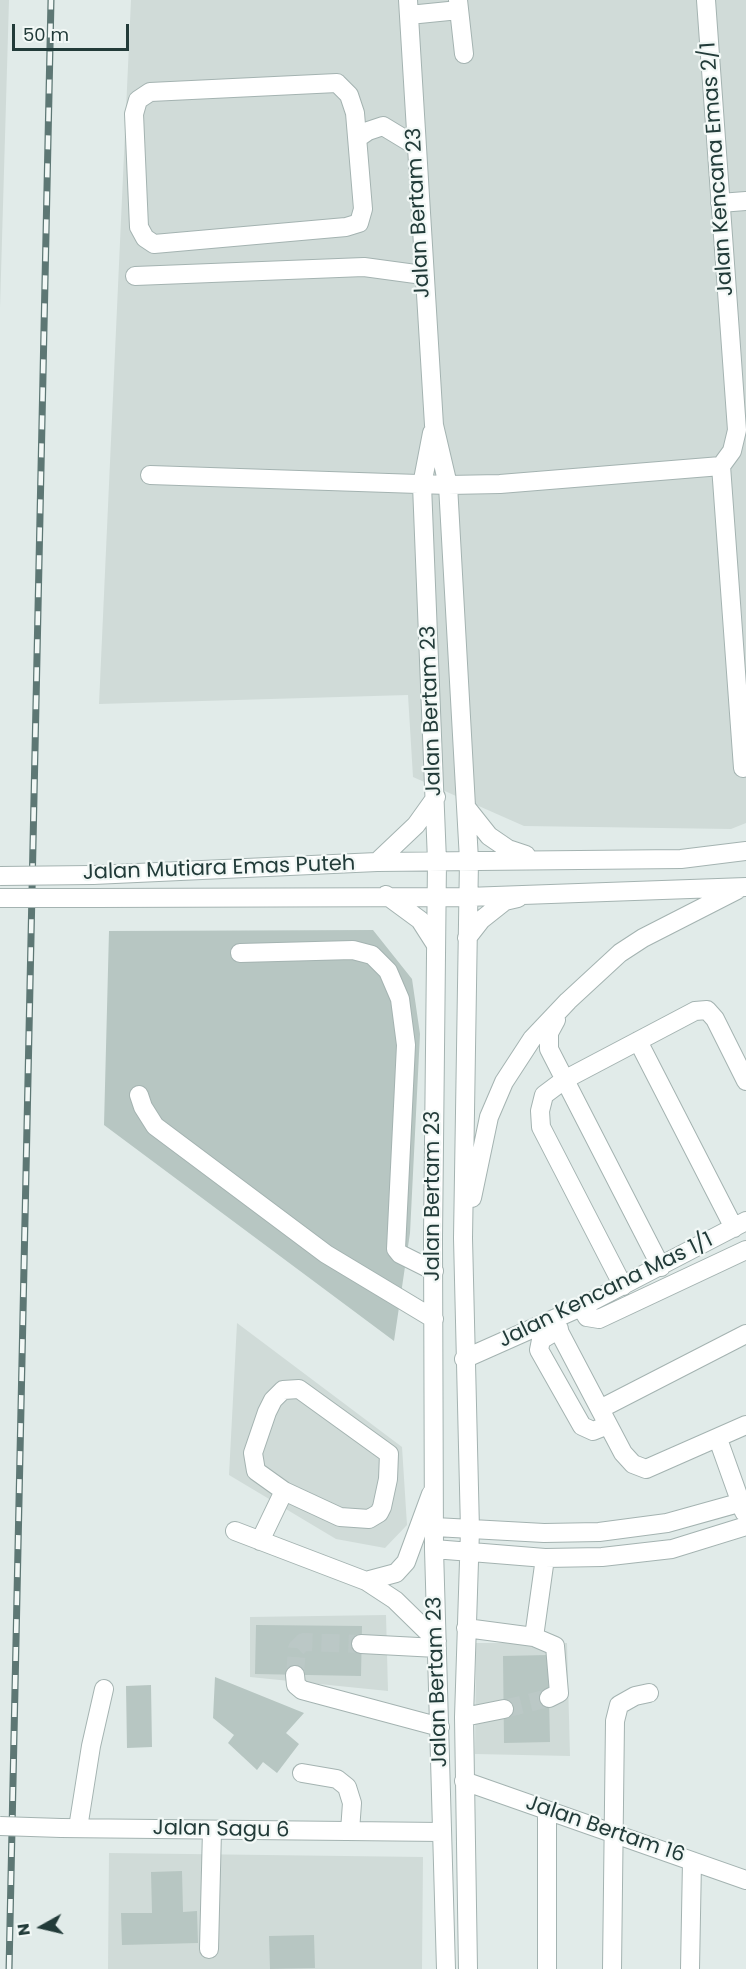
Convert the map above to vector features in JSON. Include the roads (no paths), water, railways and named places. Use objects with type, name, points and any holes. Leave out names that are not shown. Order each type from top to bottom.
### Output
[{"type":"street","name":"Jalan Kencana Emas 2/1","points":[[706,0],[737,430],[732,451],[721,466]]},
{"type":"street","points":[[408,7],[459,5],[464,54]]},
{"type":"street","name":"Jalan Bertam 23","points":[[408,7],[434,425],[448,485],[469,860],[463,1238],[464,1359],[470,1530],[464,1717],[468,1969]]},
{"type":"street","points":[[338,83],[349,95],[356,113],[358,138],[363,209],[359,223],[346,227],[154,244],[145,238],[139,227],[134,114],[138,100],[150,92],[338,83]]},
{"type":"street","points":[[358,138],[382,126],[416,146]]},
{"type":"street","points":[[720,203],[746,201]]},
{"type":"street","points":[[135,276],[364,267],[423,275]]},
{"type":"street","name":"Jalan Bertam 23","points":[[434,425],[422,485],[436,798],[438,897],[434,1548],[446,1969]]},
{"type":"street","points":[[150,475],[448,485],[500,484],[721,466],[739,614],[743,768]]},
{"type":"street","points":[[377,862],[416,825],[436,798]]},
{"type":"street","points":[[466,807],[489,836],[508,849],[538,859]]},
{"type":"street","points":[[469,860],[681,859],[746,851]]},
{"type":"street","name":"Jalan Mutiara Emas Puteh","points":[[0,876],[93,875],[469,860]]},
{"type":"street","points":[[467,897],[744,887]]},
{"type":"street","points":[[463,1238],[489,1117],[504,1082],[532,1039],[568,1001],[620,953],[643,938],[744,887]]},
{"type":"street","points":[[467,938],[480,920],[505,901],[537,894]]},
{"type":"street","points":[[386,895],[420,920],[436,945]]},
{"type":"street","name":"Jalan Mutiara Emas Puteh","points":[[0,898],[386,895],[467,897]]},
{"type":"street","points":[[240,954],[353,950],[372,955],[388,971],[400,999],[406,1045],[396,1249],[406,1258],[434,1271]]},
{"type":"street","points":[[568,1001],[548,1041],[564,1080],[660,1267]]},
{"type":"street","points":[[622,1286],[542,1127],[540,1111],[544,1095],[564,1080],[695,1011],[707,1010],[715,1019],[746,1081]]},
{"type":"street","points":[[638,1041],[740,1224]]},
{"type":"street","points":[[139,1095],[143,1107],[155,1126],[326,1254],[434,1319]]},
{"type":"street","name":"Jalan Kencana Mas 1/1","points":[[464,1359],[556,1325],[581,1307],[740,1224]]},
{"type":"street","points":[[581,1307],[590,1319],[599,1319],[746,1250]]},
{"type":"street","points":[[746,1334],[604,1417],[593,1431],[582,1426],[539,1350],[541,1340],[556,1325],[604,1417],[623,1453],[633,1464],[646,1469],[746,1425]]},
{"type":"street","points":[[299,1389],[389,1454],[388,1479],[382,1507],[379,1513],[369,1519],[340,1517],[284,1491],[256,1471],[253,1453],[267,1412],[273,1400],[283,1390],[299,1389]]},
{"type":"street","points":[[434,1548],[545,1558],[602,1557],[672,1549],[746,1525],[744,1502],[718,1439]]},
{"type":"street","points":[[366,1581],[396,1573],[406,1562],[434,1487]]},
{"type":"street","points":[[260,1541],[284,1491]]},
{"type":"street","points":[[435,1527],[544,1533],[599,1532],[667,1523],[744,1502]]},
{"type":"street","points":[[235,1531],[366,1581],[395,1600],[437,1645]]},
{"type":"street","points":[[534,1637],[545,1558]]},
{"type":"street","points":[[466,1628],[534,1637],[555,1646],[559,1693],[549,1698]]},
{"type":"street","points":[[361,1644],[437,1645]]},
{"type":"street","points":[[295,1675],[296,1685],[302,1690],[440,1727]]},
{"type":"street","points":[[69,1828],[104,1689]]},
{"type":"street","points":[[612,1969],[613,1765],[617,1713],[619,1705],[635,1696],[649,1693]]},
{"type":"street","points":[[464,1717],[504,1709]]},
{"type":"street","points":[[302,1773],[337,1779],[347,1787],[352,1803],[350,1831]]},
{"type":"street","name":"Jalan Bertam 16","points":[[464,1781],[746,1880]]},
{"type":"street","points":[[547,1810],[547,1969]]},
{"type":"street","name":"Jalan Sagu 6","points":[[0,1826],[442,1832]]},
{"type":"street","points":[[209,1949],[212,1830]]},
{"type":"street","points":[[690,1969],[692,1861]]},
{"type":"tunnel","points":[[295,1675],[297,1648],[303,1642],[361,1644]]},
{"type":"tunnel","points":[[504,1709],[549,1698]]},
{"type":"railway","points":[[9,1969],[51,0]]}]
